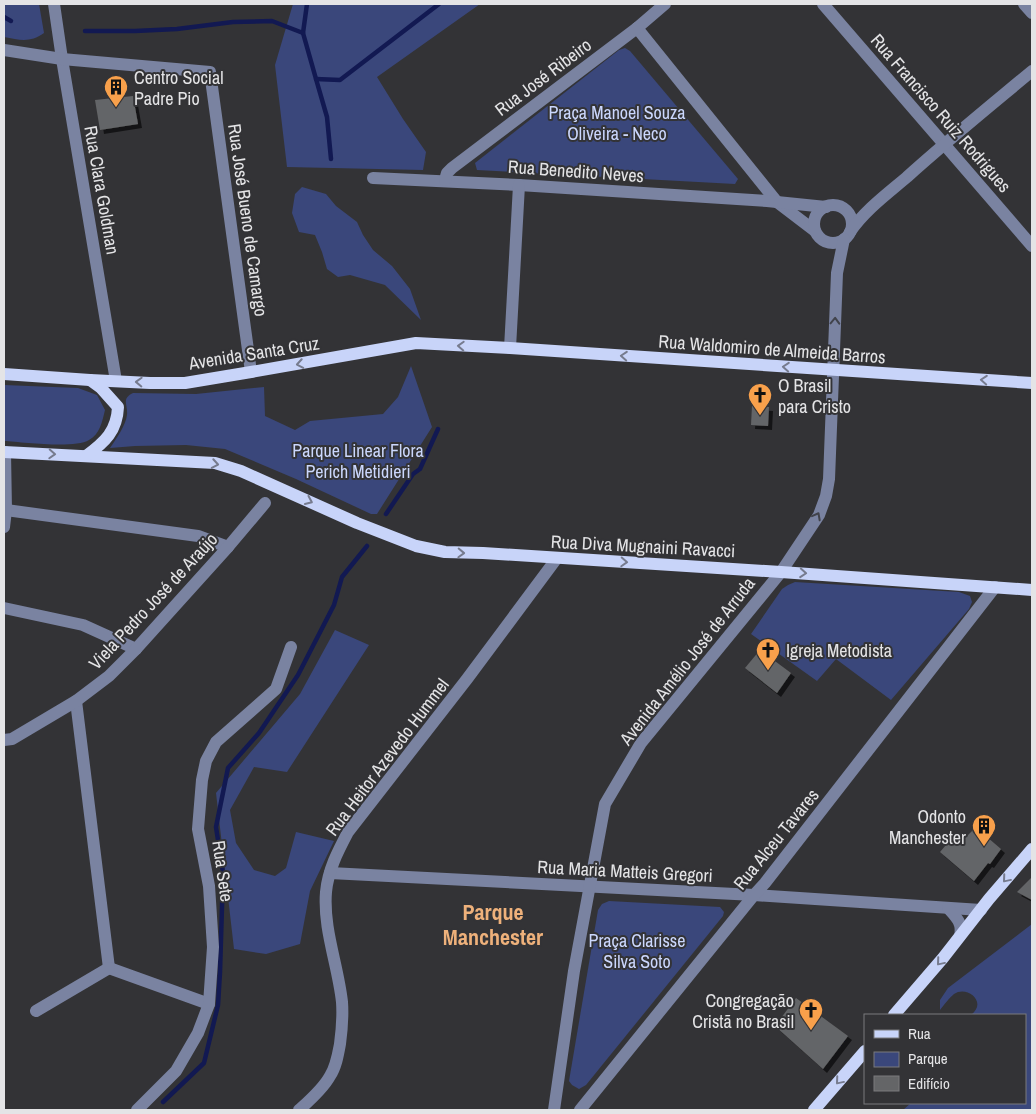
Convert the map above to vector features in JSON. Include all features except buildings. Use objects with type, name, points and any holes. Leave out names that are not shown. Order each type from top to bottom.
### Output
[{"type":"main road","name":"Avenida Santa Cruz","points":[[4,374],[90,380],[185,383],[416,343],[510,348]]},
{"type":"main road","name":"Rua Waldomiro de Almeida Barros","points":[[510,348],[1032,383]]},
{"type":"main road","points":[[90,380],[101,388],[118,407]]},
{"type":"main road","points":[[4,452],[86,456],[99,447],[115,426],[118,417],[116,381]]},
{"type":"main road","name":"Rua Diva Mugnaini Ravacci","points":[[86,456],[216,463],[241,471],[357,524],[416,546],[445,552],[781,572],[1032,590]]},
{"type":"main road","points":[[895,1014],[1032,849]]},
{"type":"main road","points":[[814,1110],[864,1052]]},
{"type":"street","name":"Rua Clara Goldman","points":[[54,4],[116,381]]},
{"type":"street","name":"Rua José Ribeiro","points":[[445,180],[447,173],[452,168],[637,28],[665,4]]},
{"type":"street","name":"Rua Francisco Ruiz Rodrigues","points":[[823,4],[1032,246]]},
{"type":"street","points":[[1024,4],[1032,13]]},
{"type":"street","points":[[637,28],[776,202],[815,230],[822,240],[833,243],[847,236],[856,223],[887,194],[1032,71]]},
{"type":"street","points":[[4,50],[62,59]]},
{"type":"street","name":"Rua José Bueno de Camargo","points":[[62,59],[210,72],[251,372]]},
{"type":"street","name":"Rua Benedito Neves","points":[[372,178],[445,180],[826,207]]},
{"type":"street","points":[[510,348],[519,185]]},
{"type":"street","points":[[815,230],[817,214],[826,207],[836,206],[852,209],[887,194]]},
{"type":"street","name":"Avenida Amélio José de Arruda","points":[[554,1110],[574,971],[605,804],[641,743],[781,572],[819,515],[826,496],[829,479],[837,273],[852,221],[842,208]]},
{"type":"street","points":[[4,452],[6,510],[4,527]]},
{"type":"street","name":"Viela Pedro José de Araújo","points":[[4,740],[12,739],[76,700],[109,676],[136,649],[266,503]]},
{"type":"street","points":[[6,510],[198,536],[228,547]]},
{"type":"street","name":"Rua Heitor Azevedo Hummel","points":[[299,1110],[330,1077],[338,1056],[341,1035],[343,1020],[342,1000],[326,909],[326,890],[335,856],[348,832],[467,679],[557,558]]},
{"type":"street","name":"Rua Alceu Tavares","points":[[580,1110],[754,894],[771,876],[996,587]]},
{"type":"street","points":[[4,608],[83,625],[136,649]]},
{"type":"street","name":"Rua Sete","points":[[137,1110],[176,1071],[198,1033],[209,1004],[213,938],[209,886],[198,828],[202,780],[206,761],[216,742],[276,689],[291,647]]},
{"type":"street","points":[[76,700],[109,968]]},
{"type":"street","name":"Rua Maria Matteis Gregori","points":[[330,873],[754,894],[981,910]]},
{"type":"street","points":[[948,908],[961,923],[960,936]]},
{"type":"street","points":[[109,968],[209,1004]]},
{"type":"street","points":[[36,1011],[109,968]]},
{"type":"green space","points":[[4,4],[39,4],[44,33],[34,38],[20,40],[4,37]]},
{"type":"green space","points":[[293,4],[480,4],[377,77],[426,152],[423,170],[287,167],[275,65]]},
{"type":"green space","name":"Praça Manoel Souza Oliveira - Neco","points":[[625,48],[630,51],[738,179],[735,184],[477,170],[475,163],[619,50]]},
{"type":"green space","points":[[302,187],[326,194],[336,206],[357,222],[373,250],[392,266],[410,289],[421,320],[385,285],[350,275],[338,277],[327,269],[315,235],[299,232],[292,213],[295,194]]},
{"type":"green space","name":"Parque Linear Flora Perich Metidieri","points":[[411,366],[432,427],[377,514],[371,514],[225,449],[186,445],[110,448],[125,423],[127,415],[126,400],[133,393],[196,394],[264,387],[265,416],[295,430],[310,421],[383,414],[398,397]]},
{"type":"green space","points":[[4,385],[78,388],[97,395],[105,410],[100,427],[93,437],[82,443],[48,444],[4,441]]},
{"type":"green space","points":[[795,582],[959,592],[970,596],[972,602],[969,609],[891,700],[836,659],[817,681],[751,634],[782,589]]},
{"type":"green space","points":[[335,630],[369,645],[287,772],[254,767],[230,810],[236,843],[254,870],[275,876],[286,868],[296,832],[334,841],[310,891],[300,944],[266,954],[234,949],[216,793],[300,694]]},
{"type":"green space","name":"Praça Clarisse Silva Soto","points":[[609,901],[720,907],[724,912],[723,916],[586,1085],[579,1089],[569,1081],[598,910],[602,904]]},
{"type":"green space","points":[[1032,924],[1032,1110],[903,1110],[910,1104],[1026,1104],[1026,1014],[972,1014],[976,1010],[977,1000],[970,993],[965,992],[954,994],[940,1010],[940,1000],[948,988]]},
{"type":"waterway","points":[[307,4],[303,33],[327,117],[331,159]]},
{"type":"waterway","points":[[316,79],[340,80],[439,4]]},
{"type":"waterway","points":[[4,17],[11,21]]},
{"type":"waterway","points":[[85,31],[177,29],[233,22],[272,21],[303,33]]},
{"type":"waterway","points":[[386,514],[413,474],[420,469],[438,429]]},
{"type":"waterway","points":[[163,1102],[204,1063],[218,1005],[223,873],[216,827],[228,768],[259,733],[298,675],[334,605],[342,577],[367,546]]},
{"type":"place","name":"Centro Social Padre Pio","points":[[116,108]]},
{"type":"place","name":"O Brasil para Cristo","points":[[760,416]]},
{"type":"place","name":"Igreja Metodista","points":[[768,671]]},
{"type":"place","name":"Odonto Manchester","points":[[984,847]]},
{"type":"place","name":"Congregação Cristã no Brasil","points":[[811,1031]]},
{"type":"district","name":"Parque Manchester","points":[[493,924]]}]
